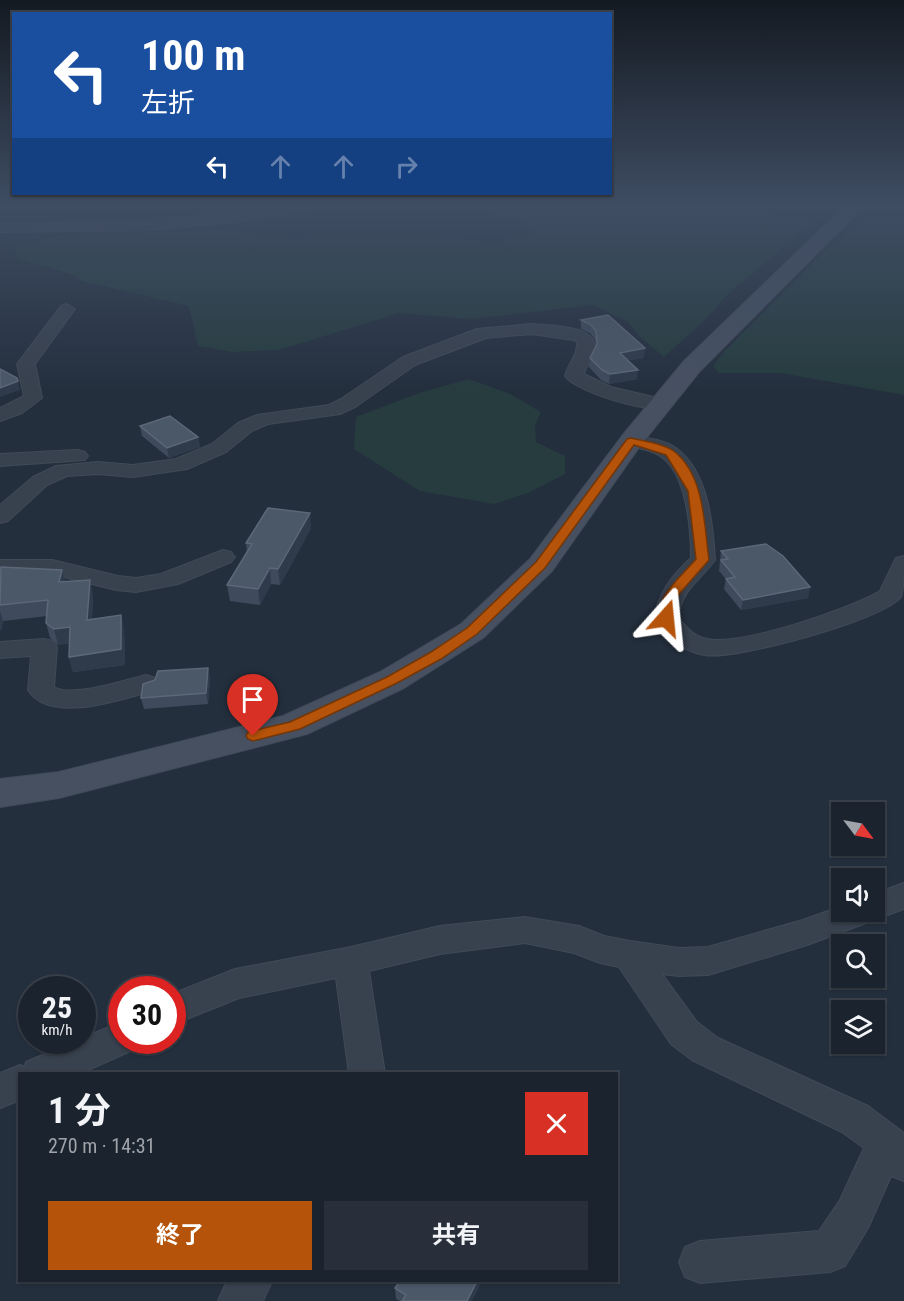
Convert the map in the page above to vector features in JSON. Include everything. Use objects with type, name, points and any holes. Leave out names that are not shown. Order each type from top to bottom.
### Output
[{"type":"street","points":[[0,793],[58,785],[294,725],[392,680],[436,656],[472,631],[541,565],[659,404],[692,366],[792,268]]},
{"type":"street","points":[[0,415],[22,406],[33,398],[33,391],[26,374],[26,364],[67,309]]},
{"type":"street","points":[[0,516],[40,481],[63,470],[98,468],[133,471],[180,465],[219,448],[245,427],[264,419],[333,410],[348,403],[409,361],[483,333],[531,329],[579,335],[585,340],[587,350],[584,359],[575,369],[574,376],[584,384],[659,404]]},
{"type":"street","points":[[631,441],[670,453],[678,462],[694,491],[703,560],[674,591],[667,603],[666,618],[681,636],[692,644],[715,648],[752,641],[811,627],[876,603],[894,590],[904,563]]},
{"type":"street","points":[[0,460],[106,455]]},
{"type":"street","points":[[0,567],[44,566],[134,586],[167,579],[223,557]]},
{"type":"street","points":[[0,650],[44,647],[41,690],[52,698],[81,699],[146,684]]},
{"type":"street","points":[[885,903],[904,896]]},
{"type":"street","points":[[186,1004],[235,984],[351,961],[440,940],[525,930],[579,940],[600,949],[630,955],[679,962],[708,961],[834,922]]},
{"type":"street","points":[[630,955],[684,1033],[705,1049],[855,1119],[895,1152],[830,1251],[700,1262]]},
{"type":"street","points":[[351,961],[367,1072]]},
{"type":"street","points":[[44,1072],[108,1044]]},
{"type":"street","points":[[0,1091],[18,1083]]},
{"type":"street","points":[[239,1301],[250,1282]]},
{"type":"green space","points":[[49,268],[759,268],[726,296],[707,318],[664,357],[639,336],[628,322],[593,305],[471,319],[399,313],[279,350],[233,352],[198,346],[189,306],[81,281],[74,275]]},
{"type":"green space","points":[[808,268],[904,268],[904,395],[781,373],[719,373],[713,366],[724,352]]},
{"type":"green space","points":[[469,379],[510,394],[541,412],[535,426],[536,442],[565,456],[565,474],[528,493],[494,504],[420,491],[354,449],[356,417],[419,393]]},
{"type":"building","points":[[608,315],[645,348],[620,353],[638,370],[610,374],[602,370],[590,358],[597,344],[596,331],[590,324],[581,320]]},
{"type":"building","points":[[0,369],[17,378],[18,381],[0,388]]},
{"type":"building","points":[[170,416],[198,437],[167,448],[140,426]]},
{"type":"building","points":[[268,508],[310,513],[278,569],[270,568],[258,589],[227,585],[252,544],[246,543]]},
{"type":"building","points":[[766,544],[783,556],[810,587],[743,600],[726,579],[735,577],[721,560],[728,559],[721,551]]},
{"type":"building","points":[[1,567],[62,570],[59,582],[90,580],[87,620],[121,615],[121,649],[69,657],[70,627],[54,629],[46,623],[48,600],[0,605]]},
{"type":"building","points":[[208,668],[206,693],[141,698],[143,684],[155,680],[158,671]]},
{"type":"building","points":[[399,1282],[476,1282],[467,1301],[402,1301],[406,1295],[395,1288]]},
{"type":"route","points":[[253,736],[294,725],[392,680],[436,656],[472,631],[541,565],[631,441],[670,453],[678,462],[694,491],[703,560],[693,568],[674,591],[667,603],[666,618]]}]
